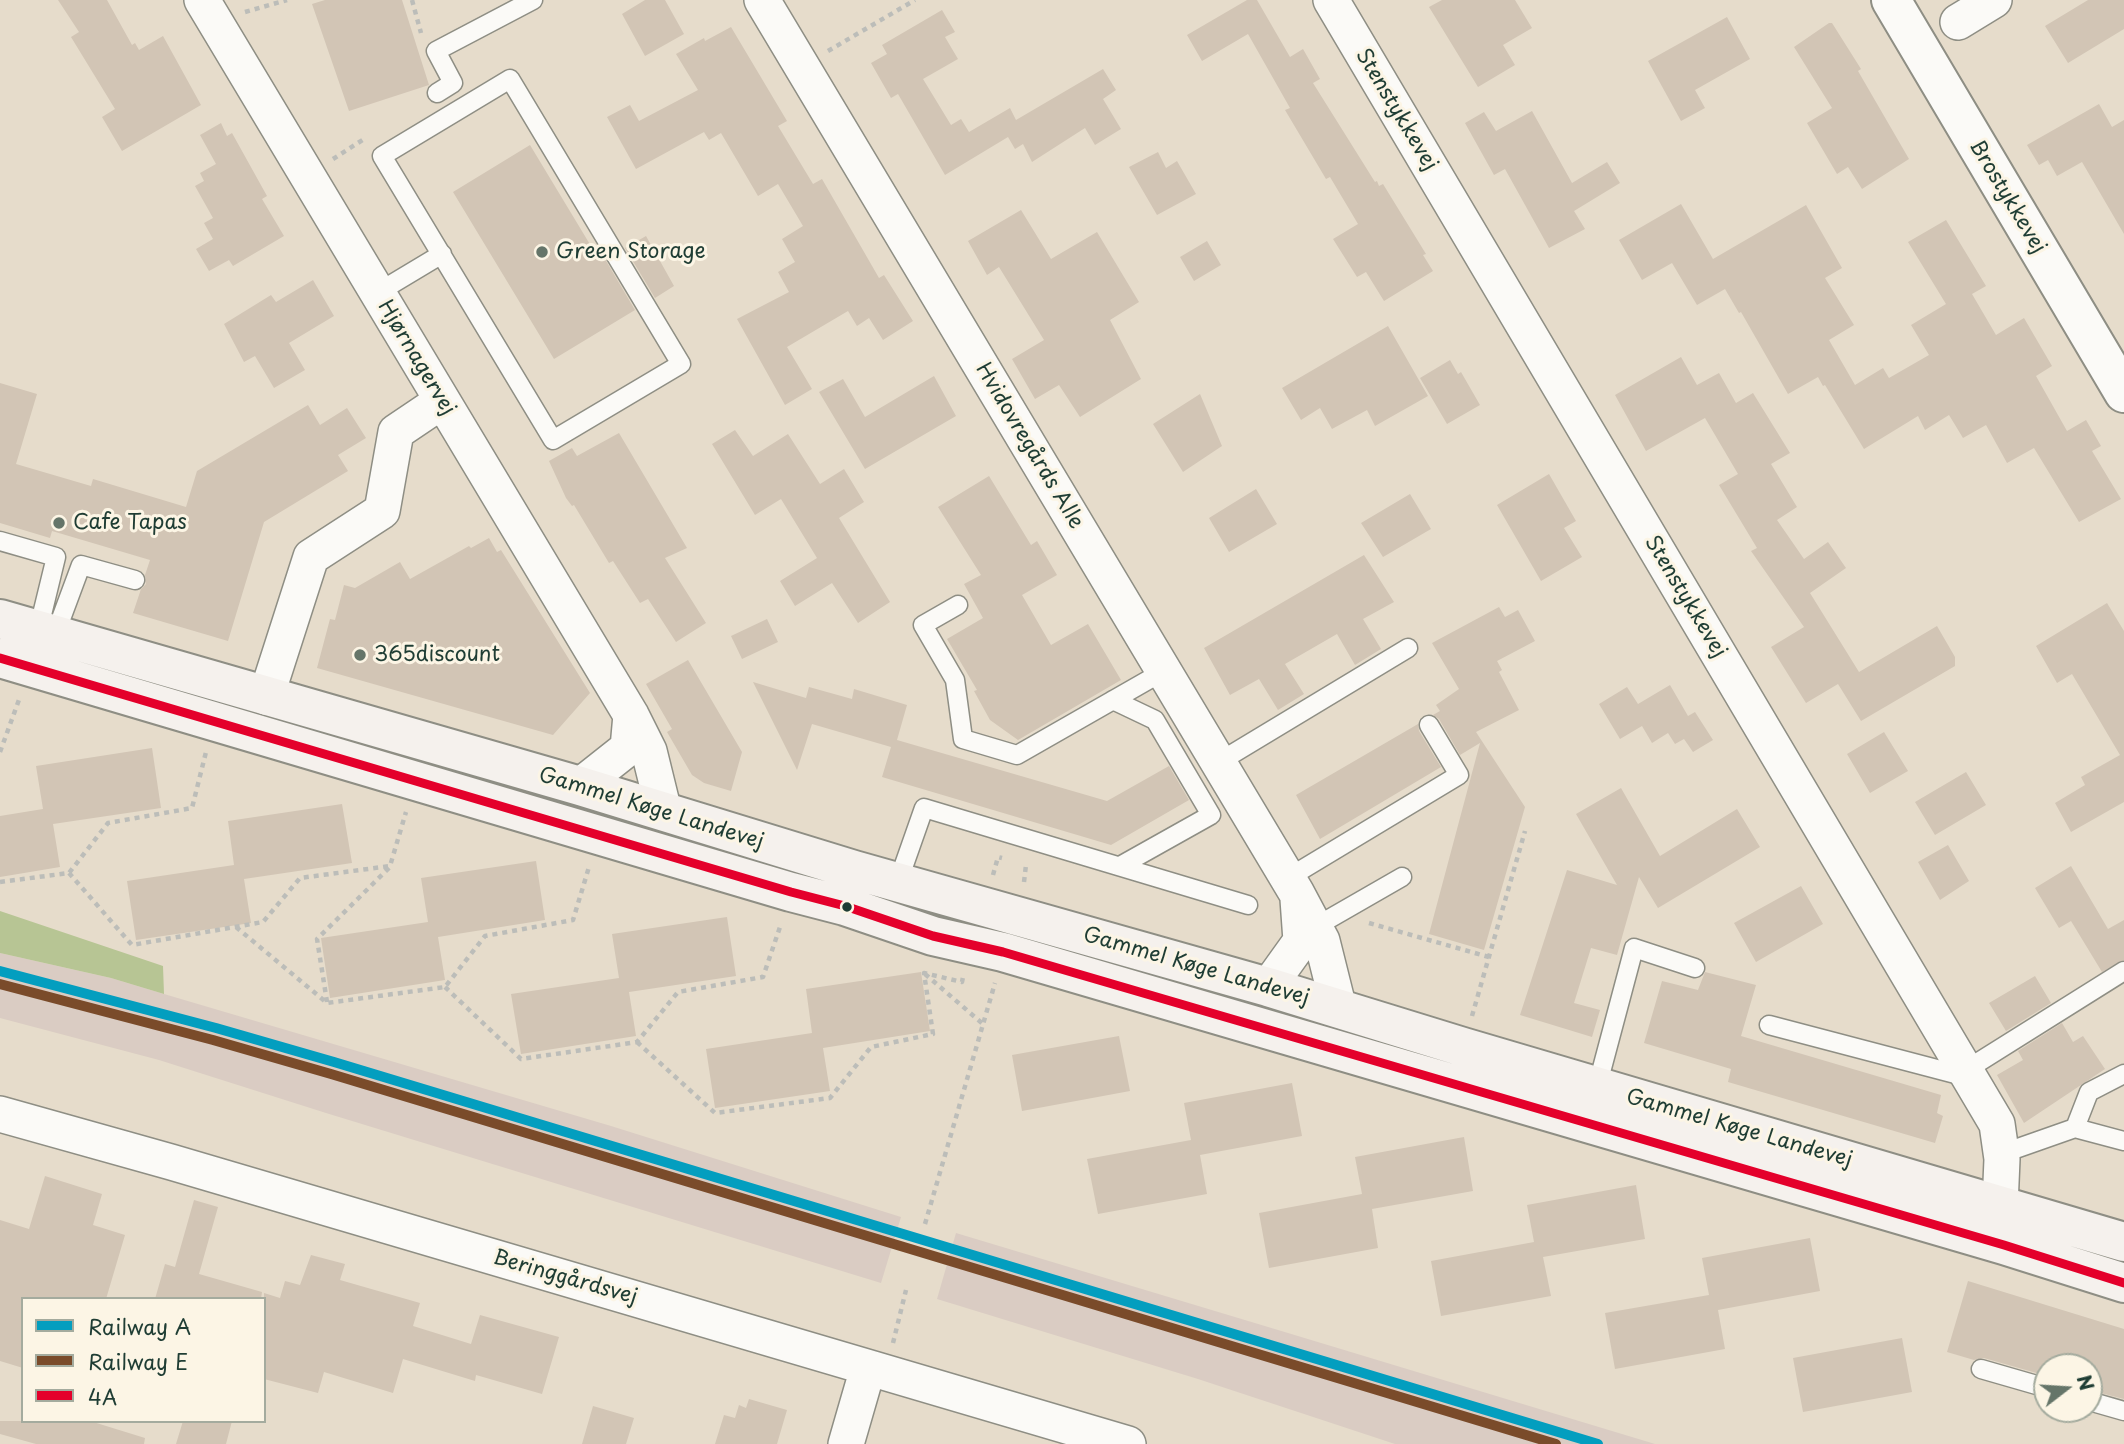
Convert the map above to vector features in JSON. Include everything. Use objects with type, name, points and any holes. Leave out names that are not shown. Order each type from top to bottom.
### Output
[{"type":"main road","name":"Gammel Køge Landevej","points":[[0,620],[1268,987],[2124,1242]]},
{"type":"main road","name":"Gammel Køge Landevej","points":[[15,663],[845,906],[933,936],[1003,952],[2004,1245],[2124,1283]]},
{"type":"street","name":"Hvidovregårds Alle","points":[[762,0],[1292,885],[1326,921],[1322,941],[1339,1009]]},
{"type":"street","name":"Stenstykkevej","points":[[1331,0],[1997,1124],[2001,1154],[2000,1206]]},
{"type":"street","name":"Brostykkevej","points":[[1891,0],[2124,393]]},
{"type":"street","points":[[1958,22],[1994,0]]},
{"type":"street","name":"Hjørnagervej","points":[[208,10],[631,715],[649,751],[664,812]]},
{"type":"street","points":[[266,697],[311,557],[382,511],[396,432],[442,401]]},
{"type":"street","points":[[580,786],[628,748],[631,715]]},
{"type":"street","name":"Hvidovregårds Alle","points":[[1268,987],[1301,941],[1301,916],[1292,885]]},
{"type":"street","name":"Beringgårdsvej","points":[[0,1114],[1128,1444]]},
{"type":"street","points":[[846,1444],[868,1368]]},
{"type":"lane","points":[[437,93],[453,83],[436,51],[533,0]]},
{"type":"lane","points":[[510,79],[681,364],[553,440],[442,254],[383,156],[510,79]]},
{"type":"lane","points":[[377,293],[442,254]]},
{"type":"lane","points":[[0,541],[56,557],[47,633]]},
{"type":"lane","points":[[47,633],[81,565],[135,580]]},
{"type":"lane","points":[[958,605],[923,625],[955,680],[963,739],[1017,755],[1164,671]]},
{"type":"lane","points":[[1219,762],[1408,648]]},
{"type":"lane","points":[[1113,701],[1155,720],[1211,815],[1120,866]]},
{"type":"lane","points":[[1292,885],[1459,775],[1429,725]]},
{"type":"lane","points":[[898,882],[925,808],[1248,905]]},
{"type":"lane","points":[[1326,921],[1402,877]]},
{"type":"lane","points":[[1597,1087],[1634,948],[1695,968]]},
{"type":"lane","points":[[1769,1025],[1968,1074],[2124,971]]},
{"type":"lane","points":[[2075,1128],[2089,1092],[2124,1074]]},
{"type":"lane","points":[[2001,1154],[2075,1128],[2124,1141]]},
{"type":"lane","points":[[1981,1369],[2033,1384]]},
{"type":"lane","points":[[2103,1405],[2124,1411]]},
{"type":"path","points":[[208,10],[286,0]]},
{"type":"path","points":[[802,67],[915,0]]},
{"type":"path","points":[[0,752],[15,663]]},
{"type":"path","points":[[0,883],[69,873],[108,823],[192,808],[213,721]]},
{"type":"path","points":[[327,1003],[317,939],[390,866],[415,780]]},
{"type":"path","points":[[1463,1047],[1525,831]]},
{"type":"path","points":[[236,926],[327,1003],[445,987],[485,936],[573,920],[599,834]]},
{"type":"path","points":[[69,873],[132,945],[262,922],[300,878],[390,866]]},
{"type":"path","points":[[445,987],[521,1059],[637,1042],[678,992],[763,977],[791,892]]},
{"type":"path","points":[[1326,921],[1489,957]]},
{"type":"path","points":[[637,1042],[715,1113],[830,1098],[871,1046],[933,1034],[924,973],[933,936]]},
{"type":"path","points":[[925,1224],[1003,952]]},
{"type":"path","points":[[924,973],[962,982]]},
{"type":"path","points":[[924,973],[983,1024]]},
{"type":"path","points":[[868,1368],[892,1349],[906,1290]]},
{"type":"shaded area","points":[[0,953],[111,978],[611,1126],[901,1217],[881,1283],[159,1060],[0,1018]]},
{"type":"shaded area","points":[[956,1233],[1655,1444],[1395,1444],[1198,1379],[937,1299]]},
{"type":"green space","points":[[0,911],[163,966],[164,994],[111,978],[0,953]]},
{"type":"building","points":[[58,0],[107,0],[132,45],[135,43],[139,50],[163,36],[201,105],[122,151],[102,117],[115,109],[71,37],[79,32]]},
{"type":"building","points":[[325,0],[402,0],[429,85],[349,111],[312,4]]},
{"type":"building","points":[[645,0],[665,0],[684,34],[645,56],[622,14]]},
{"type":"building","points":[[1247,0],[1257,0],[1290,57],[1303,49],[1320,79],[1313,83],[1375,182],[1377,181],[1379,186],[1383,184],[1426,254],[1423,255],[1433,271],[1384,301],[1366,272],[1357,277],[1333,239],[1358,224],[1330,177],[1326,179],[1285,110],[1290,108],[1248,34],[1202,61],[1187,35]]},
{"type":"building","points":[[1442,0],[1515,0],[1532,28],[1503,45],[1515,65],[1478,87],[1429,7]]},
{"type":"building","points":[[2088,0],[2124,0],[2124,29],[2068,63],[2045,26]]},
{"type":"building","points":[[942,10],[955,32],[945,37],[958,59],[923,79],[951,125],[961,119],[969,132],[1010,108],[1016,120],[1103,69],[1116,90],[1103,99],[1121,129],[1095,145],[1085,128],[1032,162],[1023,144],[1015,149],[1008,137],[945,175],[898,94],[891,98],[871,63],[887,54],[882,45]]},
{"type":"building","points":[[1727,17],[1750,59],[1695,90],[1705,108],[1681,121],[1648,61]]},
{"type":"building","points":[[1832,23],[1861,69],[1858,71],[1909,159],[1862,189],[1848,167],[1837,174],[1807,123],[1832,108],[1794,47]]},
{"type":"building","points":[[731,27],[787,121],[778,126],[813,184],[822,179],[879,278],[884,275],[913,321],[883,340],[869,318],[857,326],[848,311],[787,347],[812,389],[785,405],[737,319],[789,292],[778,272],[795,262],[782,239],[803,226],[778,184],[758,196],[721,133],[709,140],[704,132],[636,169],[607,117],[630,105],[639,121],[698,90],[676,54]]},
{"type":"building","points":[[2099,104],[2112,127],[2124,120],[2124,234],[2082,162],[2057,176],[2048,160],[2039,165],[2027,145]]},
{"type":"building","points":[[1532,111],[1572,183],[1607,162],[1620,183],[1574,211],[1585,229],[1549,248],[1505,169],[1494,175],[1465,123],[1484,112],[1496,131]]},
{"type":"building","points":[[221,123],[227,136],[232,133],[267,196],[262,199],[284,236],[233,266],[229,260],[209,271],[196,249],[213,239],[204,223],[213,218],[195,186],[204,181],[200,173],[216,164],[200,135]]},
{"type":"building","name":"Green Storage","points":[[530,145],[600,261],[605,259],[635,310],[554,359],[453,192]]},
{"type":"building","points":[[1158,152],[1166,168],[1177,161],[1196,194],[1157,215],[1129,167]]},
{"type":"building","points":[[1681,204],[1713,259],[1806,205],[1842,268],[1825,278],[1854,325],[1829,340],[1855,385],[1883,368],[1889,378],[1929,355],[1911,325],[1946,304],[1908,242],[1946,220],[1986,286],[1972,294],[1996,335],[2024,318],[2052,366],[2036,376],[2067,431],[2086,420],[2101,446],[2092,451],[2121,499],[2079,522],[2034,448],[2007,463],[1986,425],[1963,438],[1949,415],[1925,430],[1918,416],[1864,449],[1818,377],[1788,394],[1725,289],[1697,305],[1672,263],[1642,280],[1619,240]]},
{"type":"building","points":[[1021,210],[1051,259],[1097,232],[1139,302],[1110,320],[1141,379],[1080,417],[1059,385],[1035,399],[1012,359],[1044,340],[999,267],[987,275],[968,241]]},
{"type":"building","points":[[646,236],[674,286],[655,298],[625,248]]},
{"type":"building","points":[[1207,241],[1221,265],[1194,281],[1180,257]]},
{"type":"building","points":[[313,280],[334,316],[289,343],[305,370],[274,388],[255,356],[244,362],[224,324],[271,295],[276,302]]},
{"type":"building","points":[[1388,326],[1428,396],[1375,426],[1367,410],[1332,429],[1320,408],[1301,420],[1282,388]]},
{"type":"building","points":[[1681,357],[1697,385],[1719,373],[1736,403],[1753,393],[1790,453],[1771,464],[1797,507],[1777,520],[1804,559],[1828,542],[1846,568],[1810,593],[1859,672],[1937,626],[1955,657],[1955,666],[1861,721],[1838,684],[1806,703],[1771,647],[1804,627],[1751,551],[1757,548],[1719,485],[1738,474],[1705,418],[1646,451],[1615,395]]},
{"type":"building","points":[[1450,360],[1458,374],[1461,372],[1480,405],[1447,424],[1420,378]]},
{"type":"building","points":[[934,376],[956,416],[865,469],[819,392],[843,379],[865,417]]},
{"type":"building","points":[[0,383],[37,394],[16,464],[91,486],[93,479],[186,507],[197,471],[308,405],[320,425],[347,408],[366,438],[338,455],[348,471],[264,522],[228,641],[133,613],[141,589],[146,584],[145,575],[150,560],[52,531],[50,538],[0,523]]},
{"type":"building","points":[[1200,394],[1222,446],[1183,472],[1153,424]]},
{"type":"building","points":[[735,430],[753,456],[788,434],[820,484],[844,469],[864,502],[839,518],[890,602],[858,623],[832,583],[795,606],[780,581],[817,558],[781,499],[755,515],[712,444]]},
{"type":"building","points":[[619,433],[687,548],[665,558],[706,623],[676,642],[648,599],[640,603],[613,561],[609,563],[574,505],[566,498],[549,461],[572,448],[577,456]]},
{"type":"building","points":[[1549,474],[1576,521],[1564,528],[1582,557],[1541,581],[1497,505]]},
{"type":"building","points":[[989,476],[1031,545],[1037,541],[1057,575],[1022,595],[1051,645],[1088,624],[1121,680],[1018,740],[990,720],[974,691],[977,690],[947,639],[983,618],[964,584],[981,575],[938,507]]},
{"type":"building","points":[[1256,489],[1277,524],[1229,552],[1209,518]]},
{"type":"building","points":[[1410,494],[1431,529],[1383,557],[1361,523]]},
{"type":"building","points":[[489,538],[497,552],[501,550],[590,693],[553,735],[317,668],[330,619],[335,620],[344,585],[355,588],[400,562],[410,579],[469,546],[471,548]]},
{"type":"building","points":[[1364,555],[1394,602],[1363,619],[1381,649],[1355,665],[1337,634],[1285,664],[1304,694],[1278,710],[1259,679],[1230,695],[1204,648]]},
{"type":"building","points":[[2107,603],[2124,631],[2124,802],[2071,832],[2055,803],[2085,785],[2081,777],[2120,755],[2072,674],[2057,683],[2036,646]]},
{"type":"building","points":[[1499,607],[1505,617],[1518,610],[1535,641],[1497,661],[1502,670],[1499,672],[1519,710],[1476,732],[1525,807],[1484,950],[1429,934],[1480,743],[1460,755],[1439,719],[1433,715],[1440,711],[1436,705],[1459,689],[1432,643]]},
{"type":"building","points":[[767,619],[778,642],[742,659],[731,636]]},
{"type":"building","points":[[688,660],[742,752],[731,791],[704,783],[692,775],[667,732],[672,729],[646,684]]},
{"type":"building","points":[[753,682],[806,698],[809,687],[852,699],[854,689],[907,705],[897,740],[1107,801],[1169,766],[1189,800],[1111,845],[882,777],[891,747],[812,724],[797,770]]},
{"type":"building","points":[[1670,685],[1688,716],[1695,712],[1713,740],[1693,752],[1684,739],[1675,744],[1668,733],[1652,743],[1642,726],[1620,739],[1599,704],[1627,687],[1638,704]]},
{"type":"building","points":[[1418,724],[1419,731],[1441,767],[1320,839],[1296,795]]},
{"type":"building","points":[[1884,732],[1908,771],[1870,793],[1847,754]]},
{"type":"building","points":[[152,748],[161,808],[53,824],[60,867],[0,877],[0,816],[43,809],[36,766]]},
{"type":"building","points":[[1966,772],[1986,805],[1935,835],[1915,802]]},
{"type":"building","points":[[1621,788],[1660,856],[1737,809],[1760,847],[1658,908],[1639,877],[1617,955],[1591,948],[1574,1003],[1600,1010],[1592,1037],[1520,1015],[1567,870],[1617,885],[1576,814]]},
{"type":"building","points":[[342,804],[352,863],[244,879],[251,923],[136,940],[127,881],[234,865],[228,821]]},
{"type":"building","points":[[1948,845],[1969,881],[1940,900],[1918,862]]},
{"type":"building","points":[[536,861],[545,920],[438,937],[445,980],[330,998],[321,938],[428,922],[421,878]]},
{"type":"building","points":[[2071,866],[2108,929],[2124,920],[2124,960],[2102,972],[2071,921],[2059,928],[2035,888]]},
{"type":"building","points":[[1801,886],[1823,924],[1756,962],[1734,923]]},
{"type":"building","points":[[727,917],[736,976],[629,992],[636,1036],[521,1054],[511,994],[619,978],[612,934]]},
{"type":"building","points":[[921,972],[930,1031],[823,1048],[830,1091],[715,1108],[706,1049],[812,1033],[806,989]]},
{"type":"building","points":[[1705,972],[1756,985],[1741,1036],[1941,1095],[1937,1113],[1943,1116],[1935,1143],[1728,1082],[1731,1069],[1644,1043],[1662,981],[1698,990]]},
{"type":"building","points":[[2035,976],[2051,1003],[2006,1031],[1989,1003]]},
{"type":"building","points":[[2062,1023],[2073,1042],[2083,1036],[2105,1069],[2024,1123],[1997,1075],[2023,1060],[2018,1051]]},
{"type":"building","points":[[1119,1036],[1130,1091],[1022,1111],[1012,1055]]},
{"type":"building","points":[[1292,1083],[1302,1136],[1200,1155],[1207,1194],[1098,1214],[1087,1159],[1191,1140],[1184,1103]]},
{"type":"building","points":[[1464,1137],[1473,1191],[1372,1209],[1378,1248],[1269,1268],[1259,1213],[1362,1194],[1355,1157]]},
{"type":"building","points":[[45,1176],[102,1194],[93,1225],[125,1235],[107,1297],[21,1297],[21,1367],[0,1361],[0,1220],[29,1229]]},
{"type":"building","points":[[1636,1185],[1645,1239],[1543,1257],[1551,1296],[1441,1316],[1431,1261],[1534,1242],[1527,1205]]},
{"type":"building","points":[[194,1200],[218,1207],[199,1274],[262,1292],[261,1297],[156,1297],[165,1264],[175,1267]]},
{"type":"building","points":[[1810,1238],[1820,1291],[1718,1310],[1725,1349],[1615,1369],[1605,1313],[1709,1295],[1702,1258]]},
{"type":"building","points":[[311,1255],[345,1264],[340,1280],[420,1303],[413,1326],[471,1344],[480,1315],[559,1337],[542,1394],[476,1375],[475,1381],[403,1359],[393,1393],[324,1372],[318,1393],[266,1380],[264,1293],[280,1298],[285,1281],[300,1285]]},
{"type":"building","points":[[1968,1281],[2124,1329],[2124,1399],[2103,1394],[2103,1353],[2033,1353],[2033,1372],[1984,1358],[1974,1360],[1947,1352]]},
{"type":"building","points":[[1902,1338],[1912,1392],[1803,1412],[1793,1358]]},
{"type":"building","points":[[749,1399],[787,1410],[777,1444],[715,1444],[724,1415],[735,1418],[739,1405],[746,1408]]},
{"type":"building","points":[[593,1406],[634,1418],[626,1444],[582,1444]]},
{"type":"building","points":[[0,1421],[96,1423],[145,1438],[144,1444],[36,1444],[0,1434]]},
{"type":"building","points":[[182,1423],[231,1423],[226,1444],[176,1444]]},
{"type":"rail line","name":"A","points":[[0,971],[334,1062],[1598,1444]]},
{"type":"rail line","name":"E","points":[[0,984],[331,1074],[1556,1444]]},
{"type":"transit line","name":"4A","points":[[0,658],[845,906],[933,936],[1003,952],[2004,1245],[2124,1283]]},
{"type":"place","name":"Green Storage","points":[[542,252]]},
{"type":"place","name":"Cafe Tapas","points":[[59,523]]},
{"type":"place","name":"365discount","points":[[360,655]]}]
